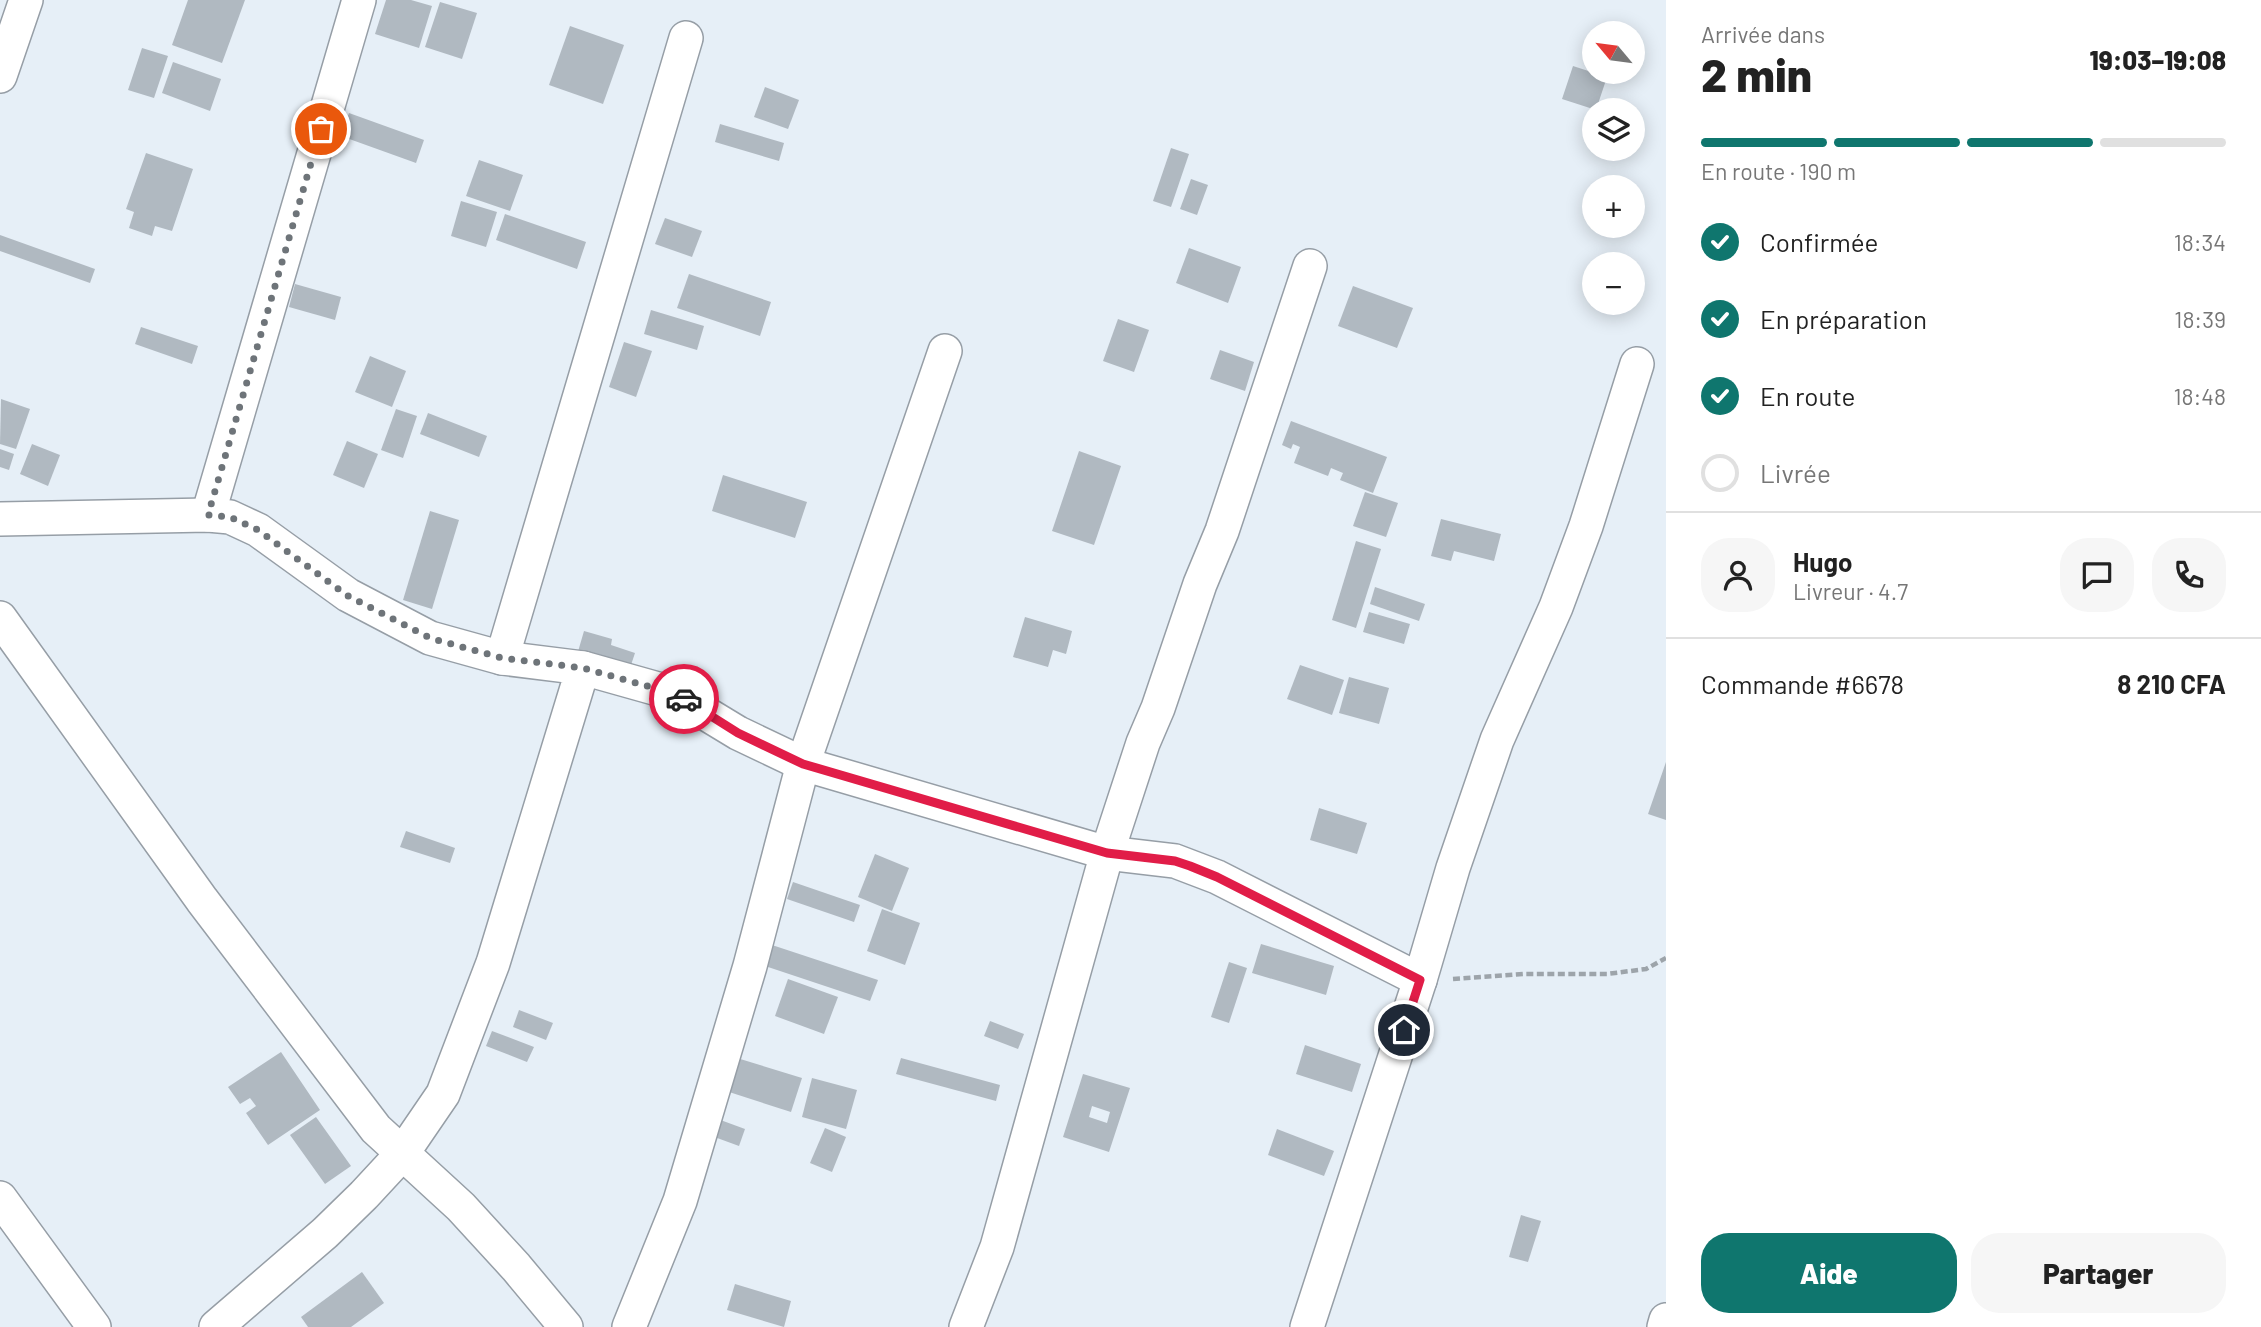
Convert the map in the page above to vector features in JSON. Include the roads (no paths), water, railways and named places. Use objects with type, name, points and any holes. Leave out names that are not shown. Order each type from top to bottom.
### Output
[{"type":"street","points":[[0,76],[26,0]]},
{"type":"street","points":[[208,515],[359,0]]},
{"type":"street","points":[[502,658],[686,38]]},
{"type":"street","points":[[966,1327],[997,1247],[1107,853],[1143,743],[1158,708],[1200,584],[1222,531],[1310,266]]},
{"type":"street","points":[[629,1327],[680,1201],[750,966],[803,764],[945,351]]},
{"type":"street","points":[[1307,1327],[1420,980],[1453,868],[1497,740],[1556,607],[1586,526],[1637,364]]},
{"type":"street","points":[[0,519],[208,515],[230,517],[258,530],[348,596],[430,638],[502,658],[583,668],[672,693],[738,733],[803,764],[1107,853],[1175,861],[1208,873],[1420,980]]},
{"type":"street","points":[[0,618],[202,901],[376,1129],[461,1207],[566,1327]]},
{"type":"street","points":[[216,1327],[325,1233],[402,1154],[443,1094],[493,963],[583,668]]},
{"type":"street","points":[[0,1198],[10,1231],[94,1327]]},
{"type":"street","points":[[1664,1327],[1666,1320]]}]
